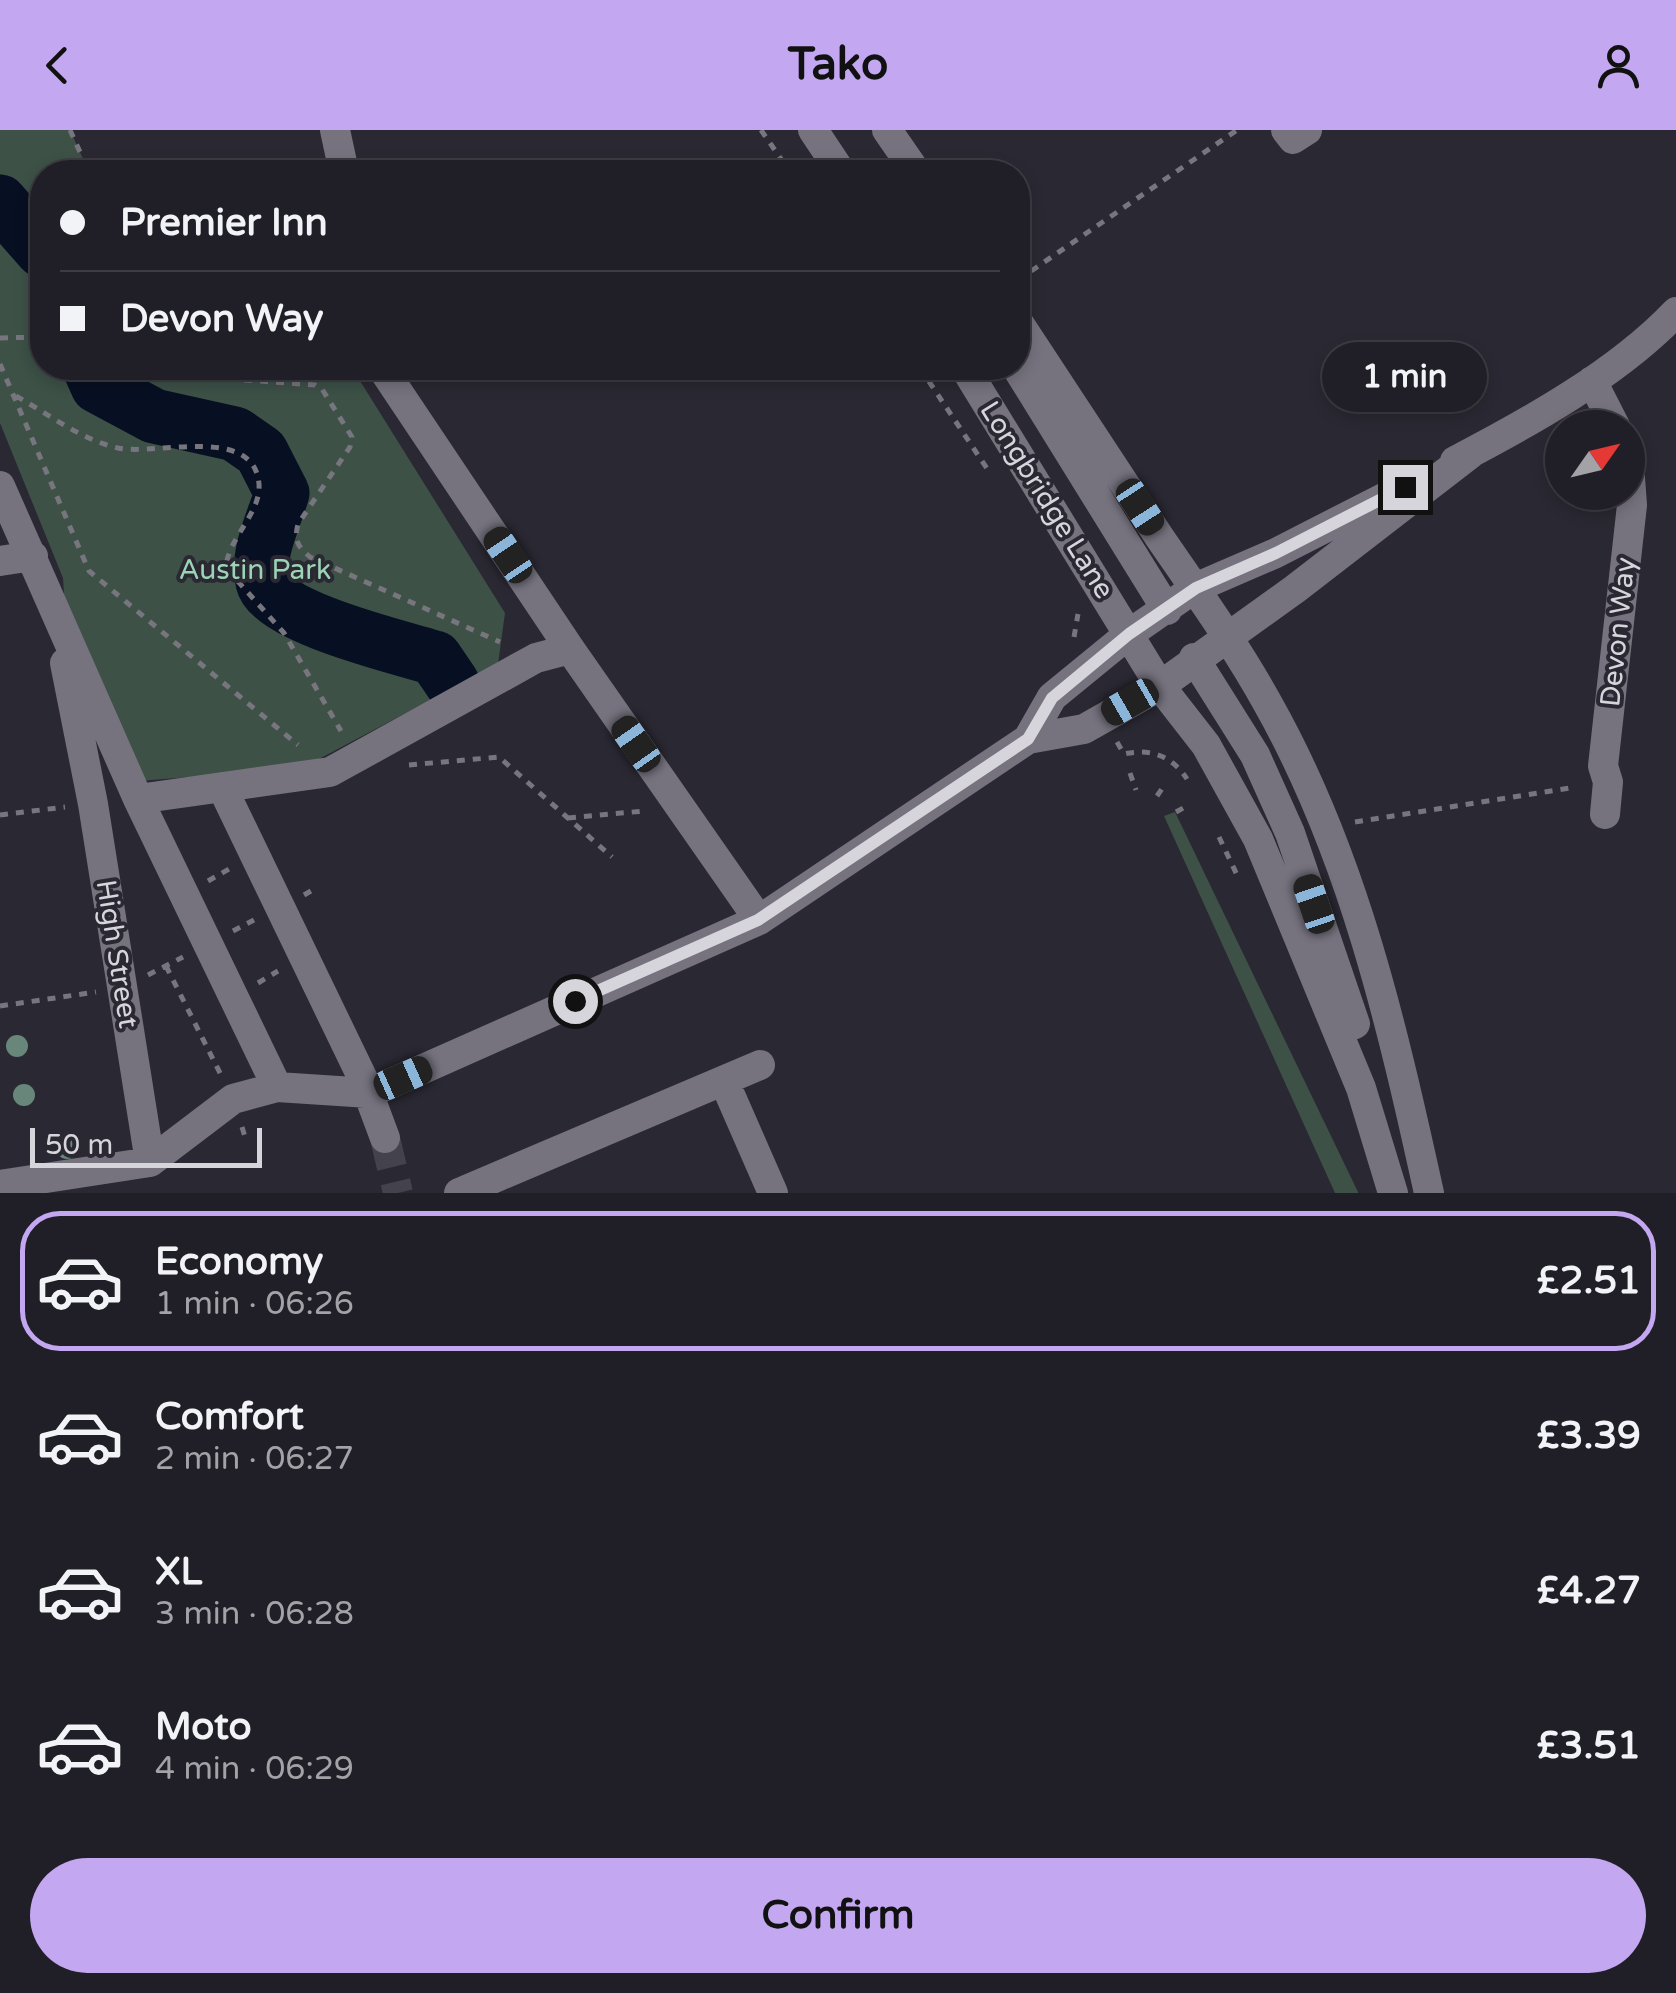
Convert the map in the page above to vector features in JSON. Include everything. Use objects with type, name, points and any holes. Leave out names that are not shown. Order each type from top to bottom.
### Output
[{"type":"street","points":[[335,130],[341,160]]},
{"type":"street","points":[[813,130],[833,160]]},
{"type":"street","points":[[829,130],[845,160]]},
{"type":"street","points":[[868,130],[887,160]]},
{"type":"street","points":[[887,130],[908,160]]},
{"type":"street","points":[[1286,130],[1293,139],[1307,130]]},
{"type":"street","points":[[1028,739],[1052,698],[1129,634],[1196,588],[1276,553],[1470,454],[1592,381],[1655,334],[1676,312]]},
{"type":"street","points":[[1030,340],[1196,588],[1268,705],[1328,830],[1363,925],[1402,1070],[1429,1193]]},
{"type":"street","points":[[390,380],[758,920]]},
{"type":"street","name":"Longbridge Lane","points":[[972,380],[1160,686],[1206,745],[1258,838],[1361,1088],[1390,1181]]},
{"type":"street","name":"Longbridge Lane","points":[[1024,380],[1168,610]]},
{"type":"street","points":[[1592,381],[1607,410]]},
{"type":"street","points":[[0,1184],[150,1162],[233,1100],[277,1088],[369,1093],[758,920],[1028,739],[1084,728],[1160,686],[1470,454]]},
{"type":"street","name":"High Street","points":[[0,486],[138,799],[277,1088]]},
{"type":"street","name":"Devon Way","points":[[1606,814],[1608,782],[1603,766],[1631,510]]},
{"type":"street","points":[[0,561],[34,556]]},
{"type":"street","points":[[1194,658],[1196,588]]},
{"type":"street","name":"High Street","points":[[52,599],[93,804],[150,1162]]},
{"type":"street","points":[[1160,686],[1168,610]]},
{"type":"street","points":[[138,799],[343,765],[536,658],[570,649]]},
{"type":"street","name":"Longbridge Lane","points":[[1194,658],[1255,755],[1290,832],[1374,1082],[1390,1181]]},
{"type":"street","points":[[222,787],[369,1093],[385,1138]]},
{"type":"street","points":[[459,1193],[760,1064]]},
{"type":"street","points":[[724,1081],[773,1193]]},
{"type":"path","points":[[70,130],[84,160]]},
{"type":"path","points":[[761,130],[782,160]]},
{"type":"path","points":[[1030,272],[1237,130]]},
{"type":"path","points":[[0,338],[30,338]]},
{"type":"path","points":[[0,364],[89,571],[343,765]]},
{"type":"path","points":[[244,380],[314,385],[322,389],[352,437],[350,447],[298,524],[294,538],[300,548],[310,557],[536,658]]},
{"type":"path","points":[[928,380],[994,479]]},
{"type":"path","points":[[13,395],[117,448],[145,451],[213,446],[242,454],[258,476],[259,490],[226,568],[284,632],[343,765]]},
{"type":"path","points":[[1070,600],[1078,613],[1074,636]]},
{"type":"path","points":[[1114,738],[1124,754],[1141,750],[1161,755],[1178,766]]},
{"type":"path","points":[[402,766],[498,757],[612,857]]},
{"type":"path","points":[[1130,773],[1136,790]]},
{"type":"path","points":[[1328,830],[1358,821],[1608,782]]},
{"type":"path","points":[[1157,796],[1166,783]]},
{"type":"path","points":[[1176,812],[1187,806]]},
{"type":"path","points":[[568,818],[635,812]]},
{"type":"path","points":[[184,895],[254,855]]},
{"type":"path","points":[[0,1006],[122,988],[316,888]]},
{"type":"path","points":[[233,997],[304,956]]},
{"type":"path","points":[[166,966],[233,1100],[246,1140]]},
{"type":"green space","name":"Austin Park","points":[[0,130],[70,130],[84,160],[30,160],[30,380],[359,380],[505,613],[498,664],[302,768],[139,781],[65,610],[63,578],[0,423]]},
{"type":"green space","points":[[1175,812],[1358,1193],[1335,1193],[1164,816]]},
{"type":"waterway","points":[[0,202],[30,236]]},
{"type":"waterway","points":[[95,380],[98,386],[154,416],[235,434],[261,452],[282,493],[262,560],[263,582],[271,595],[312,619],[435,658],[452,683]]},
{"type":"tunnel","points":[[385,1138],[398,1193]]},
{"type":"route","points":[[575,1001],[758,920],[1028,739],[1052,698],[1129,634],[1196,588],[1276,553],[1405,487]]}]
